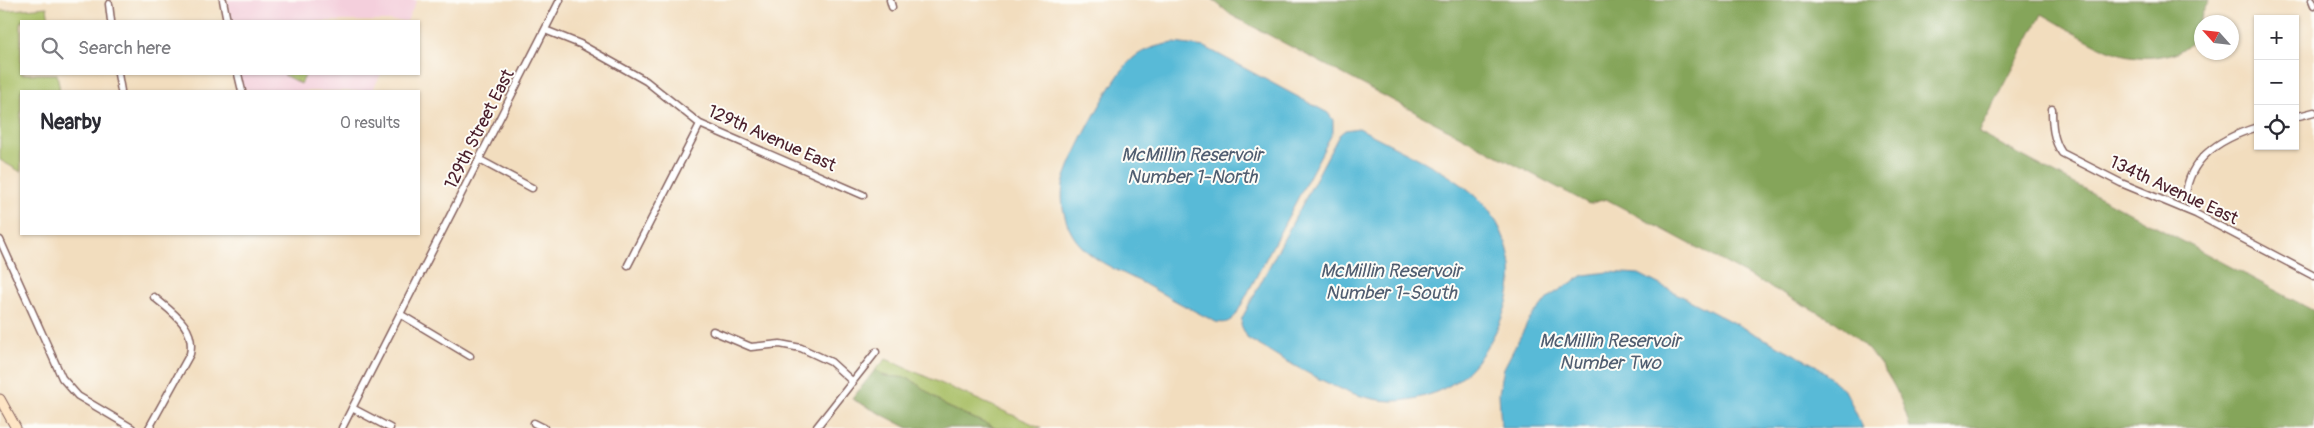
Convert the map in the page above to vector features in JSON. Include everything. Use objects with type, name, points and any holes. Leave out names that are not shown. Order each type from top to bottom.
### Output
[{"type":"main road","points":[[0,399],[16,428]]},
{"type":"street","points":[[223,0],[227,20]]},
{"type":"street","points":[[545,30],[560,0]]},
{"type":"street","points":[[2312,0],[2314,5]]},
{"type":"street","points":[[109,4],[111,20]]},
{"type":"street","name":"129th Avenue East","points":[[545,30],[580,44],[646,81],[700,124],[863,196]]},
{"type":"street","name":"129th Street East","points":[[342,428],[545,30]]},
{"type":"street","points":[[118,75],[121,90]]},
{"type":"street","points":[[238,75],[242,90]]},
{"type":"street","name":"134th Avenue East","points":[[2052,109],[2052,127],[2057,146],[2062,154],[2121,183],[2196,214],[2314,276]]},
{"type":"street","points":[[2299,116],[2314,112]]},
{"type":"street","points":[[628,265],[700,124]]},
{"type":"street","points":[[2196,214],[2186,194],[2193,170],[2203,156],[2221,142],[2254,129]]},
{"type":"street","points":[[480,160],[532,188]]},
{"type":"street","points":[[0,240],[62,378],[78,396],[132,428]]},
{"type":"street","points":[[149,428],[190,354],[192,341],[183,323],[154,297]]},
{"type":"street","points":[[400,314],[470,356]]},
{"type":"street","points":[[713,331],[751,347],[780,344],[801,348],[831,362],[853,382]]},
{"type":"street","points":[[816,428],[876,352]]},
{"type":"street","points":[[352,408],[390,428]]},
{"type":"street","points":[[534,423],[544,428]]},
{"type":"shaded area","points":[[227,0],[417,0],[407,20],[230,20]]},
{"type":"shaded area","points":[[239,75],[380,75],[373,90],[247,90],[241,87]]},
{"type":"green space","points":[[1213,0],[2209,0],[2202,15],[2194,15],[2194,40],[2177,52],[2155,57],[2138,57],[2105,49],[2042,14],[1979,133],[2314,311],[2314,428],[1910,428],[1899,396],[1882,367],[1860,342],[1834,321],[1606,199],[1589,204],[1231,15]]},
{"type":"green space","points":[[47,7],[49,20],[20,20],[20,75],[57,75],[60,90],[20,90],[20,171],[0,160],[0,11]]},
{"type":"green space","points":[[284,75],[306,75],[301,84]]},
{"type":"green space","points":[[886,359],[1042,428],[995,428],[946,406],[909,378],[885,376],[875,370]]},
{"type":"green space","points":[[875,370],[885,376],[909,378],[946,406],[995,428],[908,428],[852,399]]},
{"type":"water","name":"McMillin Reservoir Number 1-North","points":[[1174,43],[1205,47],[1328,113],[1333,120],[1333,132],[1236,315],[1225,323],[1216,322],[1097,259],[1082,247],[1072,234],[1066,221],[1063,207],[1062,192],[1066,174],[1092,119],[1114,82],[1136,56],[1152,48]]},
{"type":"water","name":"McMillin Reservoir Number 1-South","points":[[1359,128],[1424,161],[1470,191],[1482,202],[1497,223],[1505,240],[1510,258],[1511,281],[1509,296],[1497,328],[1480,357],[1470,369],[1452,384],[1419,398],[1401,401],[1374,399],[1336,387],[1248,339],[1241,325],[1242,318],[1339,135],[1345,130]]},
{"type":"water","name":"McMillin Reservoir Number Two","points":[[1608,272],[1639,274],[1817,366],[1846,392],[1863,428],[1501,428],[1499,393],[1504,368],[1530,318],[1550,296],[1584,275]]}]
